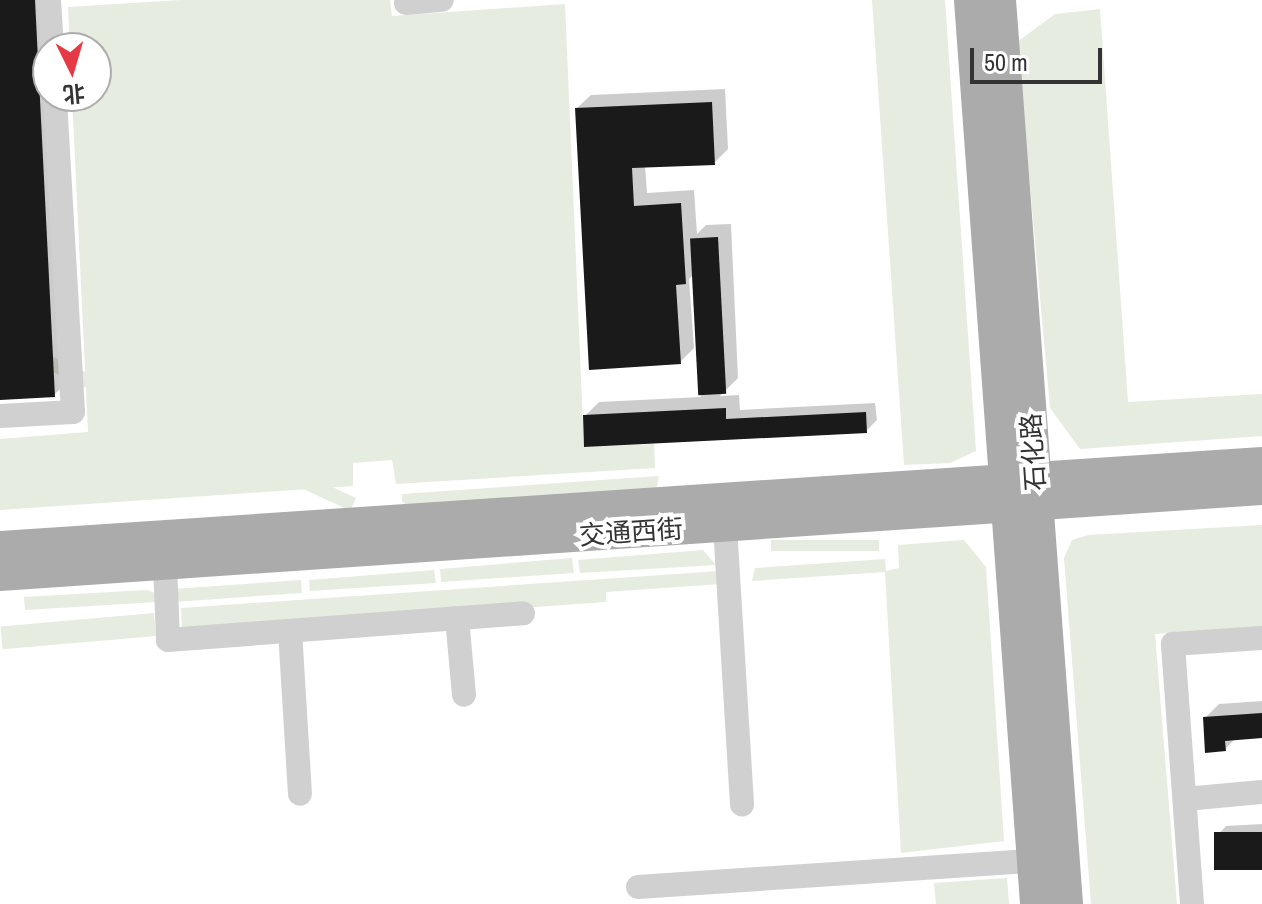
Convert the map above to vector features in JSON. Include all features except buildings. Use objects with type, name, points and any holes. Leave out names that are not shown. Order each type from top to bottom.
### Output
[{"type":"main road","name":"石化路","points":[[970,0],[1021,492],[1048,860],[1067,904]]},
{"type":"main road","name":"石化路","points":[[1000,0],[1021,492]]},
{"type":"main road","name":"交通西街","points":[[0,575],[725,526],[1262,463]]},
{"type":"main road","name":"交通西街","points":[[0,547],[1021,492],[1262,489]]},
{"type":"main road","name":"石化路","points":[[1036,904],[1048,860]]},
{"type":"street","points":[[49,0],[51,32]]},
{"type":"street","points":[[406,3],[442,0]]},
{"type":"street","points":[[0,416],[73,412],[56,112]]},
{"type":"street","points":[[725,526],[742,804]]},
{"type":"street","points":[[165,564],[168,640],[523,613]]},
{"type":"street","points":[[457,618],[464,695]]},
{"type":"street","points":[[290,631],[300,794]]},
{"type":"street","points":[[1192,904],[1173,644],[1262,638]]},
{"type":"street","points":[[1185,799],[1262,792]]},
{"type":"street","points":[[638,887],[1048,860]]},
{"type":"shaded area","points":[[181,0],[390,0],[392,16],[565,4],[584,447],[654,444],[655,468],[396,484],[392,460],[353,463],[353,486],[0,510],[0,439],[88,432],[73,112],[112,112],[112,32],[69,32],[68,7]]},
{"type":"shaded area","points":[[872,0],[945,0],[976,451],[950,463],[904,465]]},
{"type":"shaded area","points":[[1100,9],[1128,402],[1262,394],[1262,436],[1080,449],[1050,408],[1017,42],[1055,14]]},
{"type":"shaded area","points":[[32,347],[356,498],[350,511],[27,360]]},
{"type":"shaded area","points":[[659,476],[656,491],[408,507],[402,501],[402,494]]},
{"type":"shaded area","points":[[1262,525],[1262,627],[1155,634],[1177,904],[1091,904],[1064,558],[1072,540],[1088,535]]},
{"type":"shaded area","points":[[771,540],[879,540],[879,551],[771,551]]},
{"type":"shaded area","points":[[964,540],[986,567],[1004,841],[901,853],[885,572],[752,581],[755,568],[885,559],[886,571],[899,568],[898,545]]},
{"type":"shaded area","points":[[703,550],[716,565],[580,573],[578,560]]},
{"type":"shaded area","points":[[572,558],[574,573],[441,582],[440,569]]},
{"type":"shaded area","points":[[434,570],[436,583],[310,591],[309,580]]},
{"type":"shaded area","points":[[720,571],[721,584],[606,592],[606,602],[182,632],[181,608]]},
{"type":"shaded area","points":[[301,580],[302,593],[177,602],[176,589]]},
{"type":"shaded area","points":[[147,590],[155,593],[156,602],[25,610],[24,597]]},
{"type":"shaded area","points":[[154,613],[156,636],[3,649],[1,626]]},
{"type":"shaded area","points":[[1007,878],[1009,904],[936,904],[934,883]]}]
